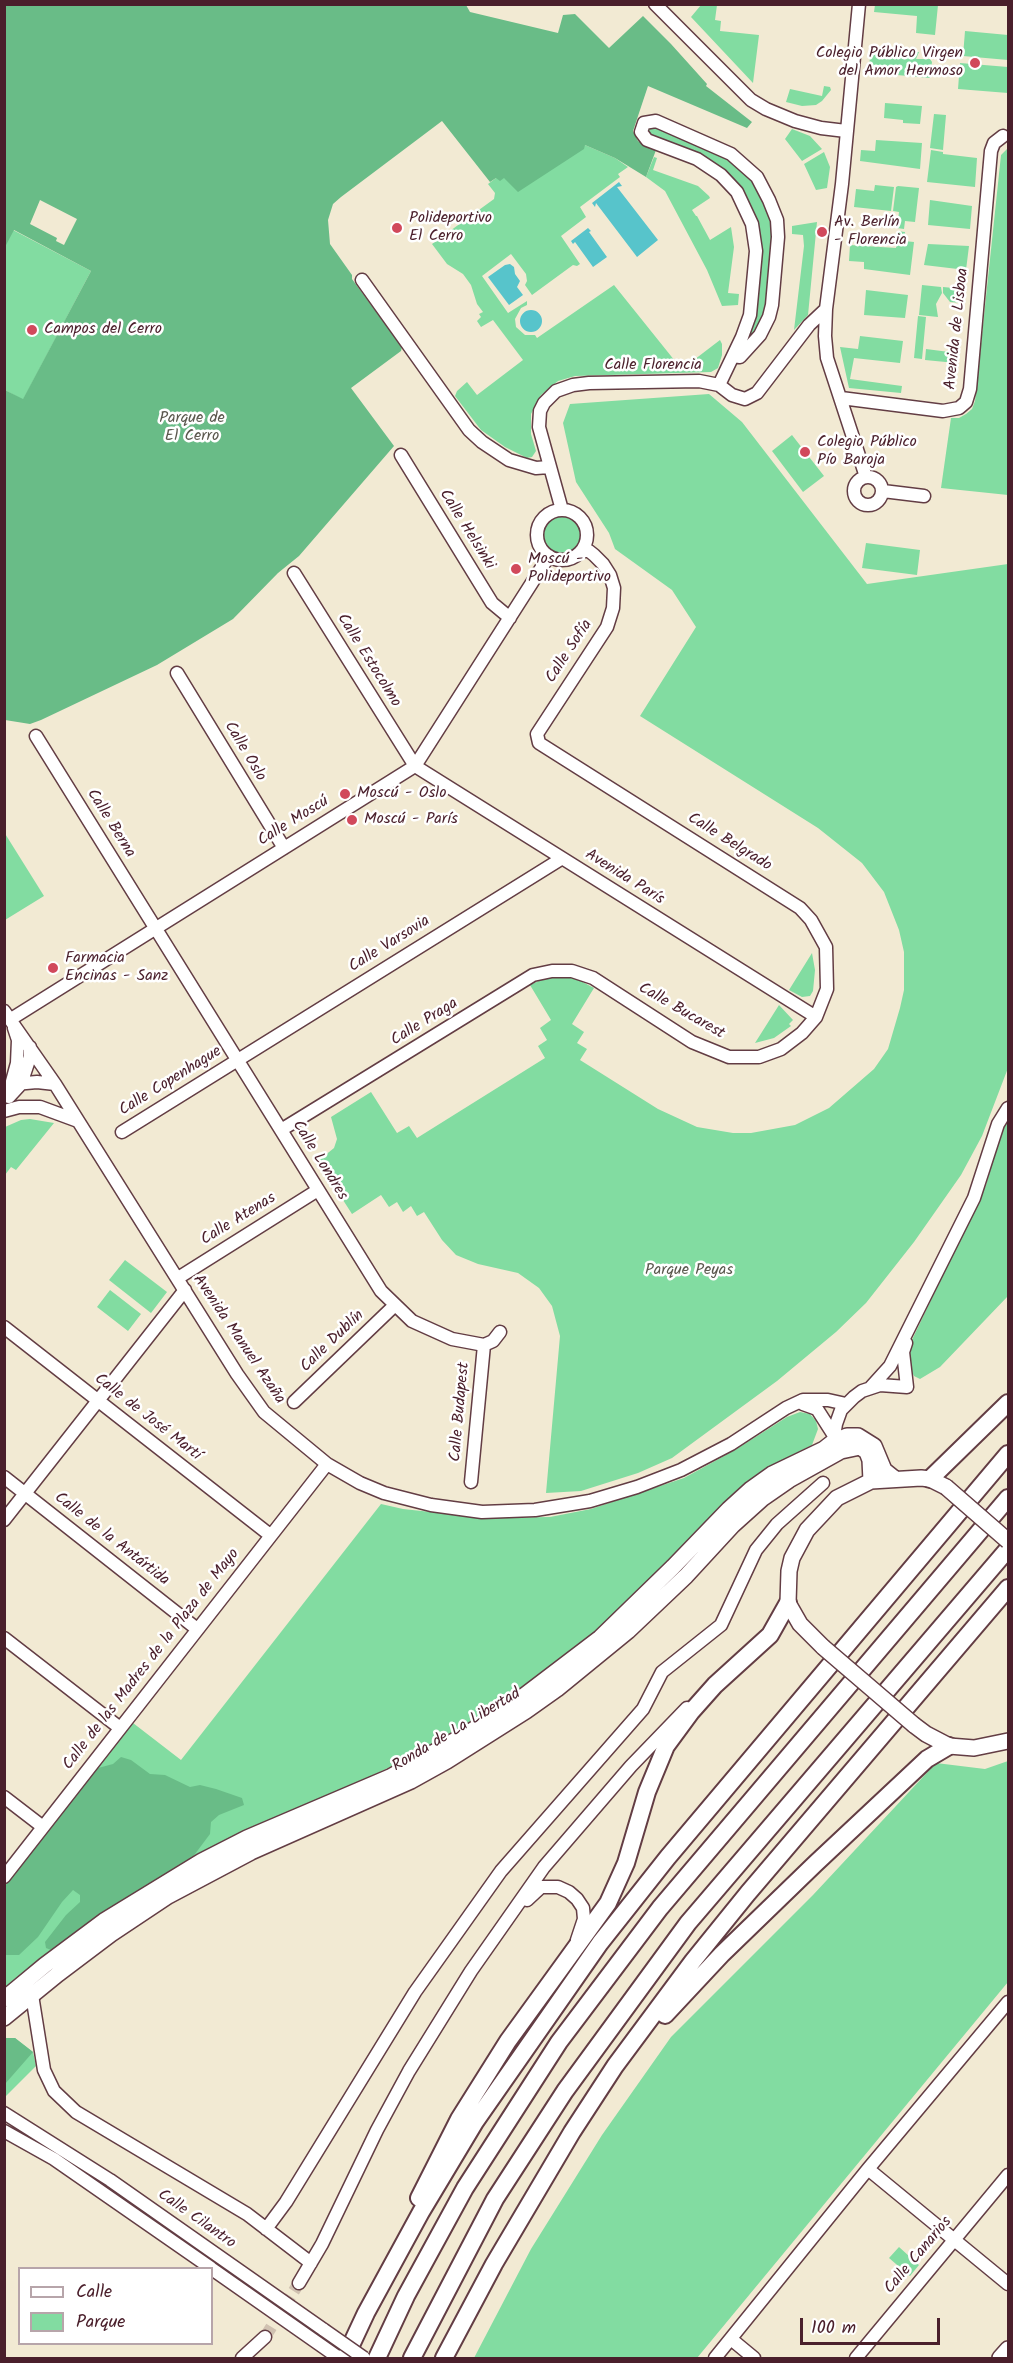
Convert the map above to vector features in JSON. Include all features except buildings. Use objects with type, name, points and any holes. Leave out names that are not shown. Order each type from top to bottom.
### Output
[{"type":"highway","points":[[930,1479],[1008,1403]]},
{"type":"highway","points":[[345,2358],[421,2212],[475,2122],[600,1943],[668,1857],[1008,1454]]},
{"type":"highway","points":[[377,2358],[406,2296],[465,2188],[559,2042],[660,1908],[1008,1498]]},
{"type":"highway","points":[[412,2358],[495,2199],[565,2091],[681,1933],[1008,1549]]},
{"type":"highway","points":[[444,2358],[494,2264],[572,2132],[615,2066],[693,1960],[806,1823],[1008,1588]]},
{"type":"highway","points":[[391,2268],[407,2223],[459,2119],[508,2041],[598,1918],[618,1883],[647,1792],[666,1746],[691,1712],[716,1685],[770,1635],[788,1603]]},
{"type":"highway","points":[[572,2132],[666,2013],[722,1954],[909,1775],[927,1759],[949,1746]]},
{"type":"main road","name":"Ronda de La Libertad","points":[[4,1999],[85,1935],[169,1880],[247,1838],[390,1777],[512,1705],[600,1638],[751,1489],[772,1474],[824,1449],[833,1438],[858,1436],[867,1440],[874,1446],[884,1470],[894,1478]]},
{"type":"main road","name":"Ronda de La Libertad","points":[[4,2018],[111,1934],[198,1879],[251,1852],[411,1781],[526,1711],[587,1666],[628,1631],[686,1576],[733,1525],[763,1498],[789,1480],[841,1451],[860,1447],[867,1452],[870,1460],[871,1481]]},
{"type":"main road","points":[[1008,1541],[946,1487],[930,1479],[894,1478],[871,1481],[837,1498],[807,1530],[792,1558],[789,1571],[788,1603],[805,1631],[926,1734],[949,1746],[974,1748],[1008,1741]]},
{"type":"main road","points":[[1000,2358],[1008,2349]]},
{"type":"street","points":[[655,4],[751,100],[795,121],[846,131]]},
{"type":"street","points":[[859,4],[842,184],[826,309],[825,347],[866,477]]},
{"type":"street","points":[[719,385],[750,315],[756,251],[752,224],[736,192],[721,175],[697,159],[647,140],[641,132],[645,123],[656,121],[721,148],[745,165],[756,177],[777,220],[778,237],[769,317],[760,334],[740,357],[733,357]]},
{"type":"street","name":"Avenida de Lisboa","points":[[841,398],[943,411],[959,408],[966,402],[970,389],[991,151],[994,143],[1003,136]]},
{"type":"street","points":[[362,280],[469,430],[509,460],[536,468],[549,467]]},
{"type":"street","name":"Calle Florencia","points":[[562,510],[541,440],[539,419],[544,403],[556,391],[573,385],[589,383],[699,381],[719,385],[738,398],[752,397],[809,325],[826,309]]},
{"type":"street","name":"Calle Helsinki","points":[[401,455],[492,603],[510,618]]},
{"type":"street","points":[[866,477],[876,479],[882,491],[880,498],[873,504],[860,502],[855,490],[858,481],[866,477]]},
{"type":"street","points":[[882,491],[924,496]]},
{"type":"street","points":[[562,510],[574,512],[585,524],[587,540],[582,551],[567,560],[549,556],[538,544],[537,530],[546,516],[562,510]]},
{"type":"street","name":"Calle Sofía","points":[[539,743],[537,734],[607,627],[613,608],[614,588],[610,576],[594,555],[589,551],[582,551]]},
{"type":"street","name":"Calle Moscú","points":[[8,1015],[155,928],[415,766],[549,556]]},
{"type":"street","name":"Calle Estocolmo","points":[[294,573],[415,766]]},
{"type":"street","name":"Calle Oslo","points":[[177,673],[284,848]]},
{"type":"street","name":"Calle Berna","points":[[36,736],[155,928]]},
{"type":"street","name":"Calle Belgrado","points":[[539,743],[800,908],[816,927],[826,947],[827,989],[816,1017]]},
{"type":"street","name":"Avenida París","points":[[415,766],[816,1017]]},
{"type":"street","name":"Calle Varsovia","points":[[237,1060],[561,859]]},
{"type":"street","name":"Calle Londres","points":[[155,928],[381,1291],[412,1321],[429,1330],[452,1339],[484,1345]]},
{"type":"street","name":"Calle Praga","points":[[281,1130],[533,975],[552,971],[572,971],[593,978]]},
{"type":"street","name":"Calle Bucarest","points":[[593,978],[692,1042],[729,1057],[759,1057],[781,1049],[802,1033],[816,1017]]},
{"type":"street","points":[[8,1015],[18,1040],[17,1063],[12,1088]]},
{"type":"street","name":"Avenida Manuel Azaña","points":[[8,1015],[55,1084],[237,1374],[264,1412],[327,1464],[360,1483],[384,1493],[431,1505],[482,1512],[535,1510],[590,1501],[637,1487],[681,1470],[731,1444],[793,1404],[803,1400],[828,1400],[846,1404]]},
{"type":"street","points":[[4,1102],[30,1057],[30,1047]]},
{"type":"street","name":"Calle Copenhague","points":[[122,1132],[237,1060]]},
{"type":"street","points":[[12,1088],[37,1082],[55,1084]]},
{"type":"street","points":[[4,1111],[19,1107],[40,1107],[79,1122]]},
{"type":"street","points":[[871,1387],[890,1366],[898,1345],[921,1306],[974,1198],[998,1124],[1008,1108]]},
{"type":"street","name":"Calle Atenas","points":[[178,1278],[318,1190]]},
{"type":"street","points":[[4,1521],[185,1290]]},
{"type":"street","name":"Calle Dublín","points":[[294,1402],[394,1306]]},
{"type":"street","points":[[833,1438],[838,1417],[846,1404],[858,1394],[871,1387],[889,1384],[907,1387],[903,1352],[921,1306]]},
{"type":"street","name":"Calle de José Martí","points":[[4,1326],[270,1535]]},
{"type":"street","points":[[484,1345],[493,1341],[500,1332]]},
{"type":"street","name":"Calle Budapest","points":[[471,1482],[484,1345]]},
{"type":"street","points":[[793,1404],[808,1404],[817,1409],[833,1438]]},
{"type":"street","name":"Calle de las Madres de la Plaza de Mayo","points":[[4,1876],[327,1464]]},
{"type":"street","name":"Calle de la Antártida","points":[[4,1477],[198,1629]]},
{"type":"street","points":[[266,2229],[286,2202],[415,1992],[501,1871],[643,1709],[663,1672],[721,1625],[756,1550],[777,1524],[823,1483]]},
{"type":"street","points":[[4,1638],[120,1728]]},
{"type":"street","points":[[299,2283],[409,2070],[449,2004],[497,1935],[544,1868],[590,1812],[665,1729],[690,1705],[716,1685]]},
{"type":"street","points":[[4,1797],[43,1827]]},
{"type":"street","points":[[497,1935],[541,1887],[558,1887],[569,1892],[583,1908],[584,1919],[578,1937],[561,1967]]},
{"type":"street","points":[[32,1995],[44,2070],[54,2091],[75,2112],[247,2214],[311,2263]]},
{"type":"street","points":[[715,2358],[868,2169],[1008,2002]]},
{"type":"street","name":"Calle Cilantro","points":[[4,2113],[110,2180],[364,2358]]},
{"type":"street","name":"Calle Cilantro","points":[[4,2131],[54,2159],[208,2267]]},
{"type":"street","points":[[868,2169],[1008,2284]]},
{"type":"street","name":"Calle Canarios","points":[[856,2358],[1008,2175]]},
{"type":"street","name":"Calle Cilantro","points":[[213,2270],[339,2358]]},
{"type":"street","points":[[242,2358],[265,2337]]},
{"type":"street","points":[[731,2339],[754,2358]]},
{"type":"green space","name":"Parque de El Cerro","points":[[5,5],[466,5],[470,12],[558,33],[563,15],[575,14],[609,48],[643,16],[707,84],[706,86],[752,122],[747,128],[648,86],[633,131],[638,141],[656,150],[646,177],[615,158],[585,145],[584,149],[518,192],[504,178],[500,181],[496,178],[490,182],[442,121],[341,197],[333,204],[328,220],[330,244],[352,275],[352,279],[402,347],[401,351],[351,388],[394,446],[299,556],[278,573],[233,619],[157,665],[30,724],[5,720],[5,390],[23,399],[91,271],[14,230],[5,247]],"holes":[[[40,200],[77,219],[64,245],[56,241],[57,238],[30,224]]]},
{"type":"green space","points":[[701,5],[717,5],[715,20],[721,21],[720,31],[759,35],[753,83],[691,17]]},
{"type":"green space","points":[[875,5],[938,5],[935,35],[916,33],[917,16],[874,12]]},
{"type":"green space","points":[[965,31],[1008,35],[1008,60],[963,56]]},
{"type":"green space","points":[[871,49],[919,52],[916,59],[930,59],[932,62],[930,78],[886,74],[886,68],[869,66]]},
{"type":"green space","points":[[960,63],[1008,67],[1008,93],[958,89]]},
{"type":"green space","points":[[824,86],[830,87],[831,90],[816,105],[802,106],[786,102],[790,89],[822,96]]},
{"type":"green space","points":[[885,103],[922,106],[920,124],[903,123],[903,120],[884,118]]},
{"type":"green space","points":[[934,114],[946,115],[943,150],[930,148]]},
{"type":"green space","points":[[650,126],[727,156],[753,181],[768,206],[773,229],[770,280],[763,320],[744,349],[757,222],[754,214],[743,194],[652,137],[647,133]]},
{"type":"green space","points":[[792,129],[810,136],[822,149],[802,161],[785,139]]},
{"type":"green space","points":[[876,140],[922,143],[920,169],[860,161],[861,150],[875,151]]},
{"type":"green space","points":[[585,145],[615,158],[628,167],[618,174],[620,177],[580,207],[586,217],[561,236],[580,264],[573,265],[532,295],[525,285],[526,274],[511,254],[482,276],[508,313],[527,301],[527,305],[521,308],[515,319],[516,327],[525,335],[535,335],[537,338],[614,285],[679,366],[686,366],[720,340],[722,355],[718,368],[711,372],[575,376],[558,381],[541,395],[531,414],[531,434],[536,451],[532,457],[527,458],[505,447],[481,430],[455,396],[467,382],[477,395],[523,360],[493,320],[481,327],[477,321],[481,317],[479,314],[483,312],[477,304],[471,285],[463,274],[447,264],[432,244],[494,199],[495,193],[488,184],[496,178],[504,178]]},
{"type":"green space","points":[[1008,148],[1008,495],[941,488],[951,418],[959,418],[966,414],[972,409],[975,401],[1001,155]]},
{"type":"green space","points":[[931,150],[943,152],[943,154],[977,158],[975,187],[927,182]]},
{"type":"green space","points":[[824,152],[830,167],[827,188],[816,190],[804,164]]},
{"type":"green space","points":[[654,157],[657,158],[653,170],[698,186],[709,196],[710,198],[692,210],[710,240],[731,227],[734,247],[728,293],[739,294],[738,305],[722,306],[707,270],[665,191],[646,177]]},
{"type":"green space","points":[[875,185],[894,187],[891,211],[854,207],[856,189],[874,191]]},
{"type":"green space","points":[[898,186],[919,188],[915,222],[905,221],[904,229],[897,228],[899,212],[893,211]]},
{"type":"green space","points":[[930,200],[972,206],[970,229],[928,225]]},
{"type":"green space","points":[[817,222],[808,315],[794,330],[804,246],[803,235],[792,234],[792,226]]},
{"type":"green space","name":"Campos del Cerro","points":[[13,230],[91,271],[23,400],[5,390],[4,247]]},
{"type":"green space","points":[[897,231],[905,232],[904,241],[914,242],[910,275],[864,269],[864,262],[849,261],[850,245],[896,248]]},
{"type":"green space","points":[[928,244],[969,246],[966,270],[924,265]]},
{"type":"green space","points":[[922,285],[941,287],[942,293],[936,304],[938,317],[919,315]]},
{"type":"green space","points":[[943,287],[964,289],[963,303],[950,302],[943,293]]},
{"type":"green space","points":[[866,290],[908,295],[905,318],[864,315]]},
{"type":"green space","points":[[918,316],[926,317],[922,359],[914,358]]},
{"type":"green space","points":[[860,336],[903,341],[900,363],[854,358],[850,379],[902,386],[901,393],[849,388],[840,347],[858,349]]},
{"type":"green space","points":[[926,349],[957,353],[956,363],[925,360]]},
{"type":"green space","name":"Parque Peyas","points":[[709,394],[742,422],[867,584],[1008,564],[1008,1068],[982,1136],[961,1175],[914,1242],[866,1303],[836,1332],[777,1381],[672,1458],[638,1473],[581,1491],[546,1493],[560,1336],[552,1306],[539,1288],[518,1273],[478,1264],[456,1255],[442,1240],[424,1212],[417,1216],[411,1206],[403,1212],[397,1202],[389,1207],[381,1195],[352,1214],[318,1161],[334,1148],[337,1139],[331,1117],[371,1092],[397,1133],[409,1126],[417,1138],[545,1058],[538,1046],[547,1040],[540,1028],[551,1020],[530,985],[543,979],[561,976],[575,978],[594,988],[572,1024],[584,1032],[577,1043],[587,1049],[580,1060],[658,1109],[697,1127],[733,1133],[751,1133],[795,1125],[829,1108],[874,1069],[888,1049],[904,990],[904,952],[899,930],[884,892],[862,863],[818,828],[640,716],[696,627],[672,590],[615,549],[609,533],[576,482],[563,423],[570,404]]},
{"type":"green space","points":[[792,435],[824,476],[803,492],[772,451]]},
{"type":"green space","points":[[562,516],[575,522],[581,535],[575,548],[562,554],[549,548],[543,535],[549,522]]},
{"type":"green space","points":[[866,543],[920,550],[917,575],[862,568]]},
{"type":"green space","points":[[4,832],[44,896],[5,920],[4,920]]},
{"type":"green space","points":[[812,953],[815,970],[813,991],[810,996],[802,997],[789,990]]},
{"type":"green space","points":[[779,1005],[793,1020],[789,1024],[791,1026],[774,1038],[755,1043]]},
{"type":"green space","points":[[1008,1116],[1008,1296],[940,1367],[920,1379],[914,1376],[908,1364],[909,1346],[986,1185],[1004,1122]]},
{"type":"green space","points":[[30,1119],[54,1123],[16,1170],[11,1167],[5,1175],[5,1127]]},
{"type":"green space","points":[[125,1260],[167,1292],[151,1313],[109,1280]]},
{"type":"green space","points":[[110,1290],[141,1314],[128,1331],[97,1307]]},
{"type":"green space","points":[[800,1412],[810,1414],[816,1421],[818,1429],[812,1445],[773,1465],[741,1487],[679,1552],[603,1625],[531,1682],[417,1754],[340,1791],[219,1844],[168,1872],[73,1934],[5,1988],[4,1887],[133,1723],[181,1760],[381,1504],[403,1509],[487,1518],[550,1517],[591,1509],[684,1478],[735,1450],[787,1417]]},
{"type":"green space","points":[[121,1757],[131,1760],[150,1774],[165,1775],[190,1787],[200,1785],[242,1798],[244,1805],[219,1815],[211,1822],[210,1834],[192,1858],[122,1901],[51,1950],[46,1948],[45,1942],[66,1915],[80,1902],[80,1895],[73,1890],[38,1937],[19,1955],[5,1955],[4,1887],[98,1768],[113,1764]]},
{"type":"green space","points":[[1008,1761],[1008,1982],[697,2358],[474,2358],[531,2249],[602,2135],[671,2037],[813,1895],[936,1763],[985,1769]]},
{"type":"green space","points":[[5,2038],[15,2038],[33,2052],[36,2066],[5,2097]]},
{"type":"green space","points":[[5,2038],[15,2038],[33,2052],[5,2084]]},
{"type":"green space","points":[[899,2247],[919,2265],[910,2276],[889,2258]]},
{"type":"water","points":[[619,182],[622,186],[617,187],[658,240],[637,257],[596,203],[595,207],[592,203]]},
{"type":"water","points":[[588,228],[607,257],[593,267],[575,242],[573,244],[571,241]]},
{"type":"water","points":[[510,264],[514,267],[515,274],[520,281],[517,287],[523,295],[509,305],[488,277]]},
{"type":"water","points":[[531,310],[539,313],[542,321],[539,329],[531,332],[523,329],[520,321],[523,313]]},
{"type":"tunnel","points":[[265,2337],[299,2283]]},
{"type":"place","name":"Colegio Público Virgen del Amor Hermoso","points":[[975,63]]},
{"type":"place","name":"Polideportivo El Cerro","points":[[397,228]]},
{"type":"place","name":"Av. Berlín - Florencia","points":[[822,232]]},
{"type":"place","name":"Campos del Cerro","points":[[32,330]]},
{"type":"place","name":"Colegio Público Pío Baroja","points":[[805,452]]},
{"type":"place","name":"Moscú - Polideportivo","points":[[516,569]]},
{"type":"place","name":"Moscú - Oslo","points":[[345,794]]},
{"type":"place","name":"Moscú - París","points":[[352,820]]},
{"type":"place","name":"Farmacia Encinas - Sanz","points":[[53,968]]}]
